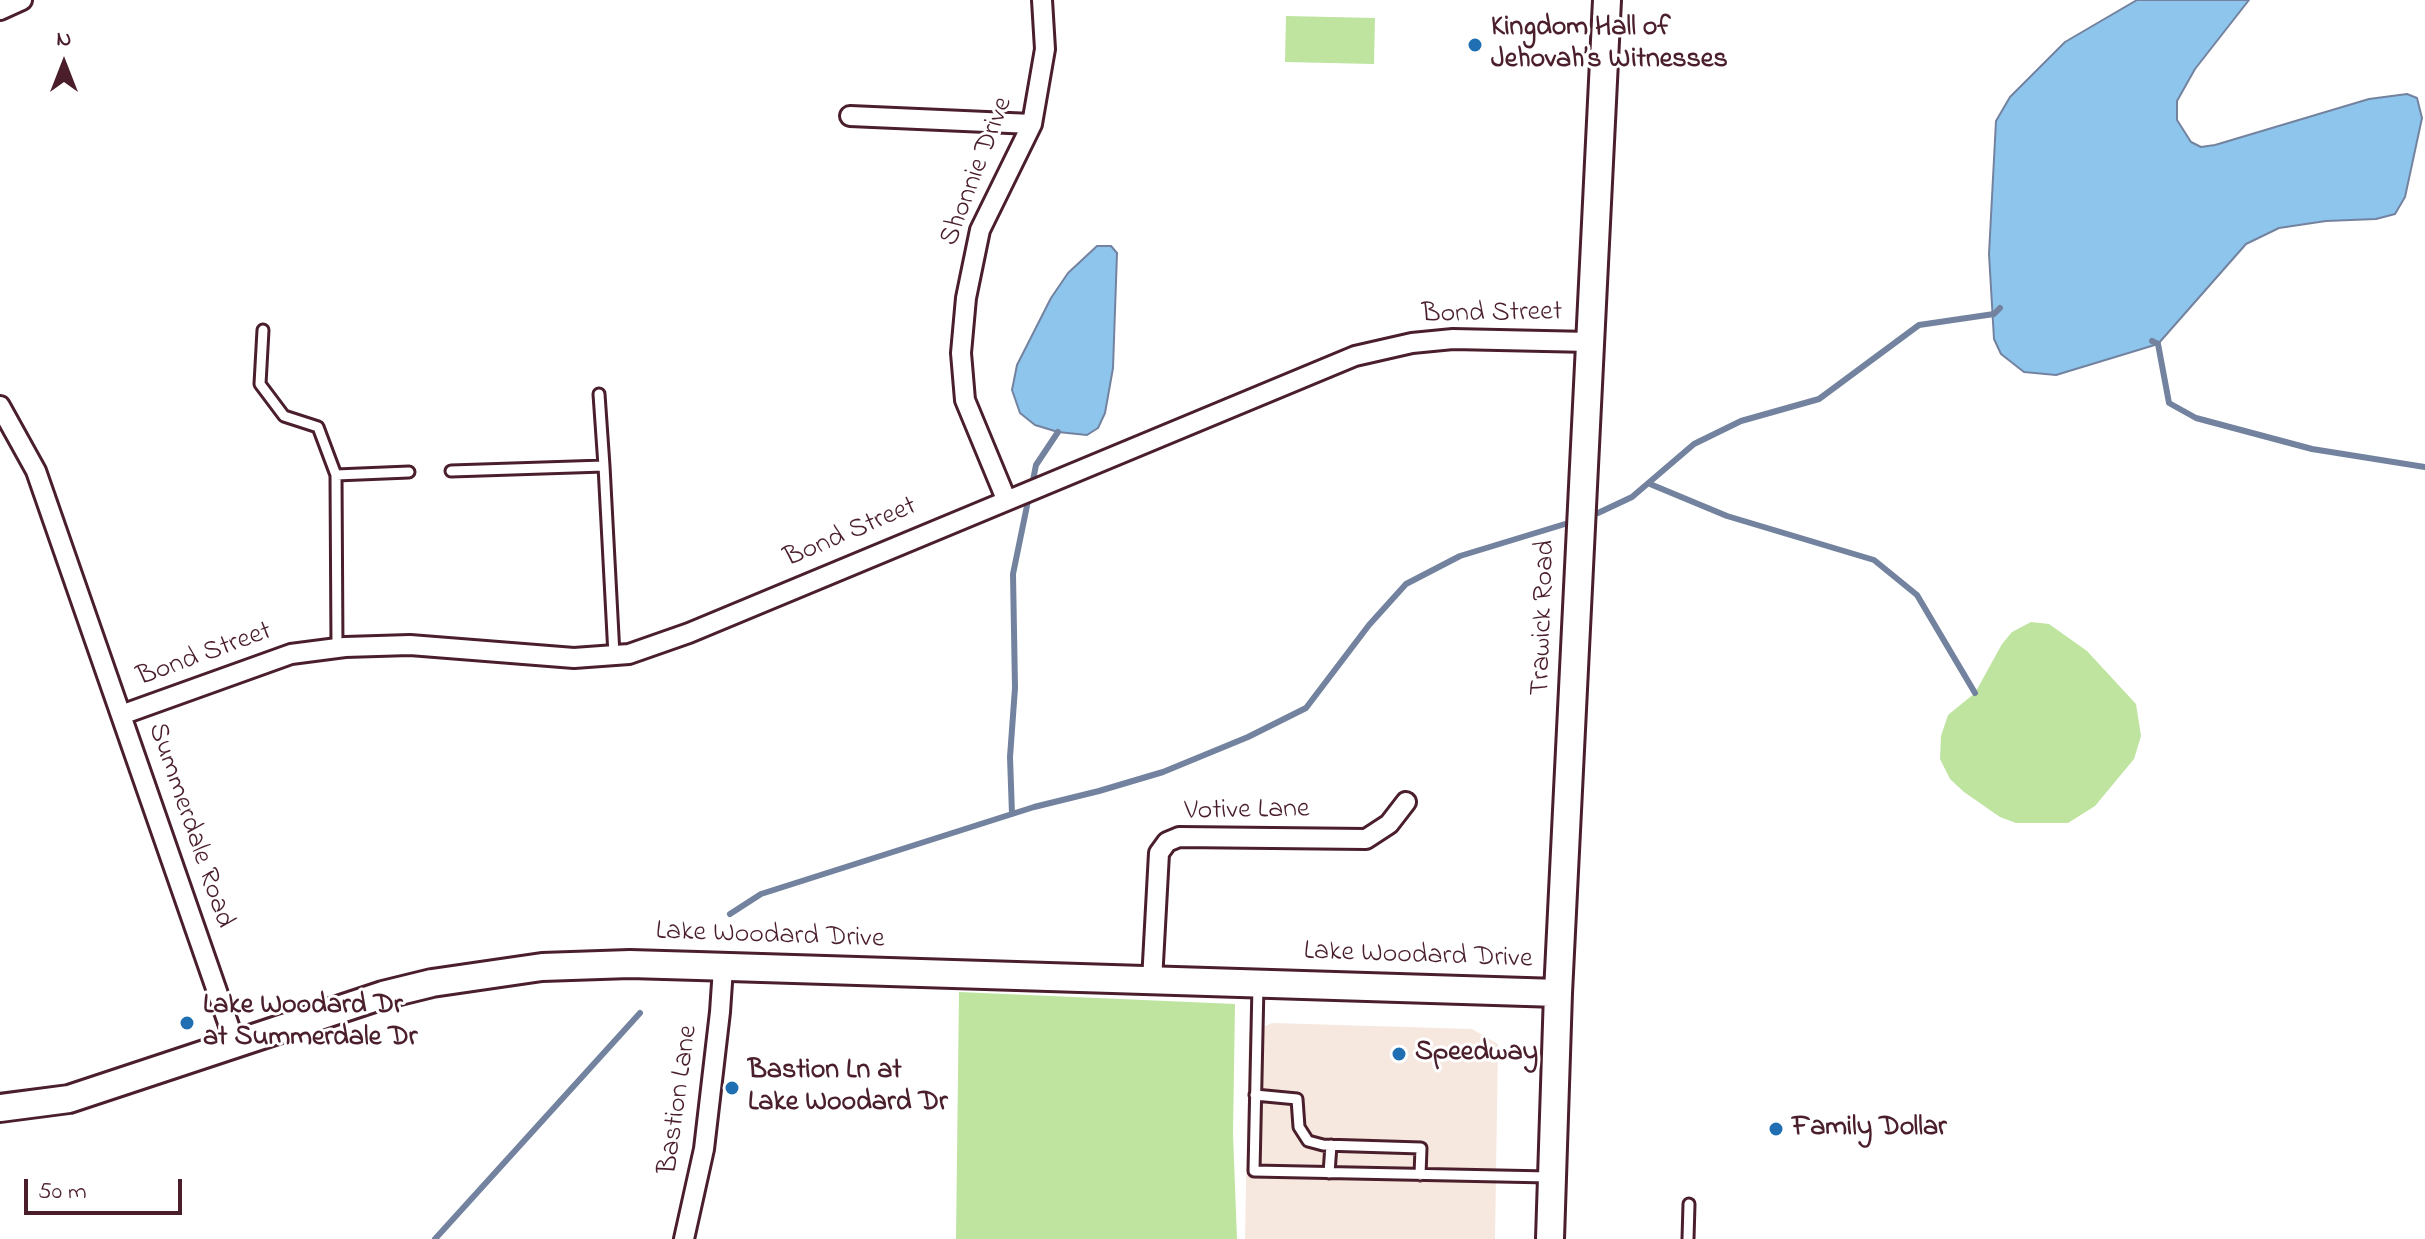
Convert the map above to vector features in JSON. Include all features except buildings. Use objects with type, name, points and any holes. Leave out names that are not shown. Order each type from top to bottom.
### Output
[{"type":"street","points":[[0,10],[22,0]]},
{"type":"street","name":"Shonnie Drive","points":[[1006,499],[965,400],[961,353],[966,298],[980,230],[1032,124],[1045,49],[1042,0]]},
{"type":"street","name":"Trawick Road","points":[[1550,1239],[1558,993],[1607,0]]},
{"type":"street","points":[[850,116],[1032,124]]},
{"type":"street","name":"Bond Street","points":[[121,715],[291,654],[337,648],[410,645],[574,658],[629,654],[689,633],[1355,356],[1412,343],[1453,339],[1590,342]]},
{"type":"street","name":"Summerdale Road","points":[[0,406],[36,471],[235,1043]]},
{"type":"street","name":"Votive Lane","points":[[1152,981],[1159,853],[1167,842],[1179,837],[1366,839],[1389,824],[1406,802]]},
{"type":"street","name":"Lake Woodard Drive","points":[[0,1108],[69,1099],[383,995],[432,983],[542,967],[596,964],[1558,993]]},
{"type":"street","name":"Bastion Lane","points":[[684,1239],[704,1149],[723,968]]},
{"type":"lane","points":[[263,330],[260,384],[284,416],[318,427],[336,475],[337,648]]},
{"type":"lane","points":[[599,394],[614,655]]},
{"type":"lane","points":[[451,471],[604,466]]},
{"type":"lane","points":[[336,475],[409,472]]},
{"type":"lane","points":[[1258,984],[1254,1171],[1552,1177]]},
{"type":"lane","points":[[1255,1095],[1297,1099],[1299,1127],[1308,1141],[1331,1145],[1421,1148],[1420,1175]]},
{"type":"lane","points":[[1329,1173],[1331,1145]]},
{"type":"lane","points":[[1688,1239],[1689,1204]]},
{"type":"shaded area","points":[[1272,1023],[1472,1029],[1498,1044],[1495,1239],[1245,1239],[1249,1033]]},
{"type":"green space","points":[[1286,16],[1375,18],[1374,64],[1285,62]]},
{"type":"green space","points":[[2031,622],[2049,624],[2087,651],[2136,704],[2141,736],[2134,759],[2095,806],[2068,823],[2016,823],[2000,817],[1950,779],[1940,759],[1941,736],[1948,715],[1975,693],[2012,632]]},
{"type":"green space","points":[[959,992],[1235,1004],[1233,1134],[1237,1239],[956,1239]]},
{"type":"water","points":[[2137,0],[2249,0],[2195,69],[2177,101],[2177,120],[2191,142],[2201,147],[2369,99],[2407,94],[2417,98],[2422,118],[2405,197],[2395,214],[2376,219],[2326,221],[2279,228],[2246,244],[2158,344],[2056,375],[2024,372],[2001,354],[1994,339],[1989,254],[1996,121],[2010,97],[2065,42]]},
{"type":"water","points":[[1097,246],[1111,246],[1117,253],[1113,368],[1105,413],[1098,428],[1087,435],[1058,432],[1035,425],[1020,413],[1012,390],[1017,365],[1051,298],[1068,273]]},
{"type":"waterway","points":[[1598,513],[1632,497],[1694,444],[1741,421],[1819,399],[1919,325],[1994,314],[2000,308]]},
{"type":"waterway","points":[[2152,341],[2158,344],[2169,403],[2196,418],[2312,449],[2425,467]]},
{"type":"waterway","points":[[1032,485],[1036,465],[1058,432]]},
{"type":"waterway","points":[[1650,484],[1727,516],[1874,560],[1917,595],[1975,693]]},
{"type":"waterway","points":[[1012,814],[1010,757],[1015,688],[1013,574],[1029,496]]},
{"type":"waterway","points":[[730,914],[761,894],[1034,807],[1163,772],[1248,737],[1306,708],[1369,625],[1406,584],[1460,556],[1565,524]]},
{"type":"waterway","points":[[435,1239],[640,1013]]},
{"type":"place","name":"Kingdom Hall of Jehovah’s Witnesses","points":[[1475,45]]},
{"type":"place","name":"Lake Woodard Dr at Summerdale Dr","points":[[187,1023]]},
{"type":"place","name":"Speedway","points":[[1399,1054]]},
{"type":"place","name":"Bastion Ln at Lake Woodard Dr","points":[[732,1088]]},
{"type":"place","name":"Family Dollar","points":[[1776,1129]]}]
